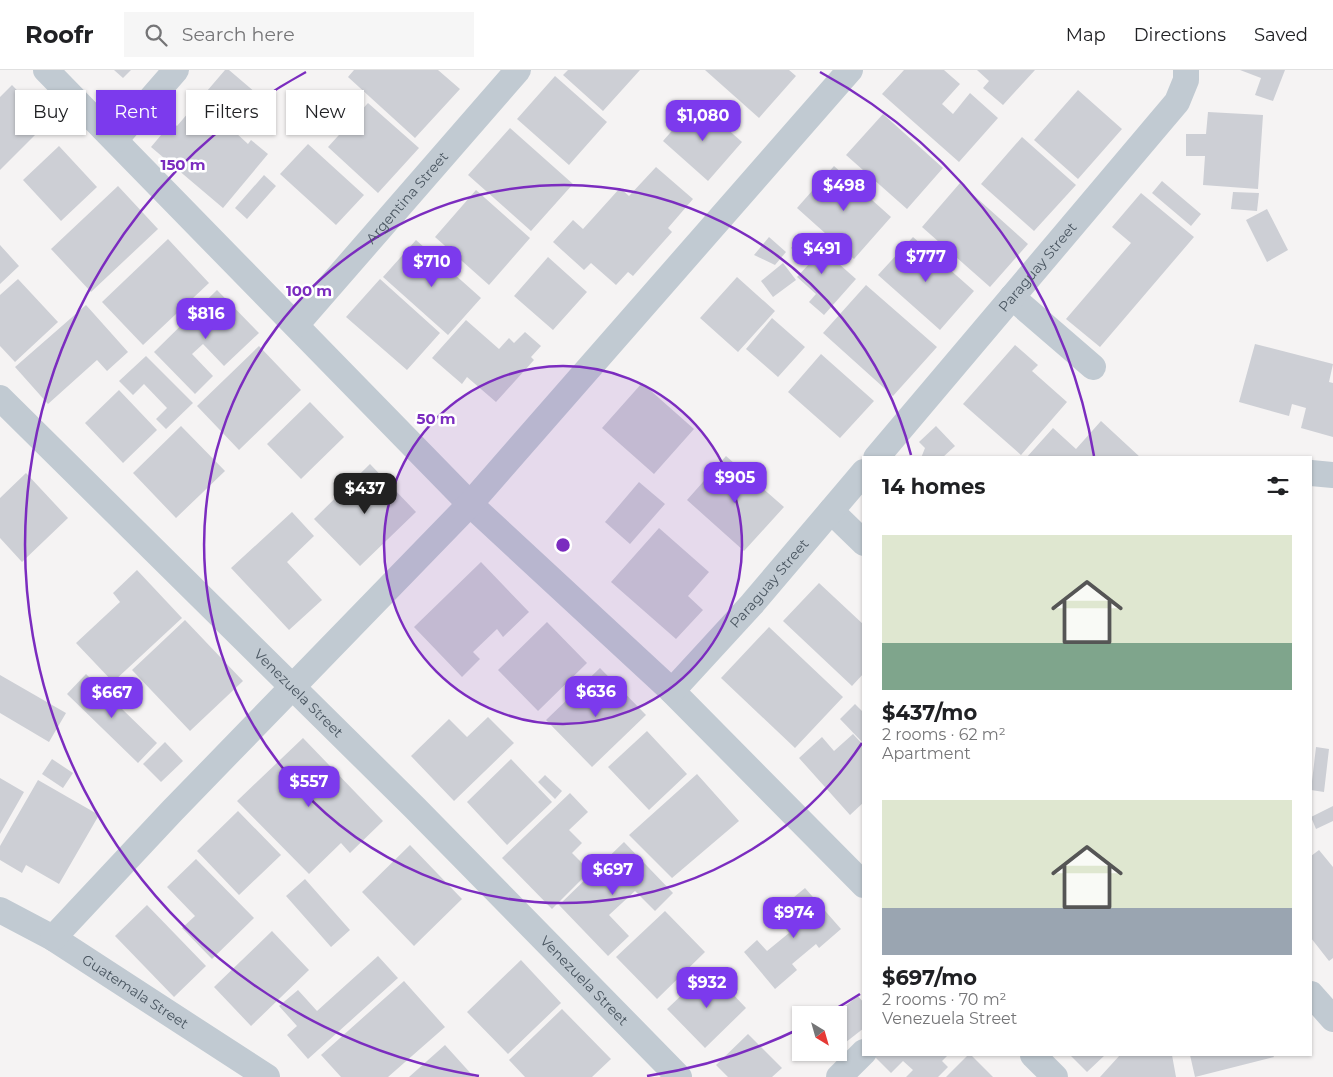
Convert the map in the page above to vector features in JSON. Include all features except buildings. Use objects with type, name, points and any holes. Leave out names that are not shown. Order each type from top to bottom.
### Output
[{"type":"street","points":[[46,70],[470,504],[672,691],[862,883]]},
{"type":"street","points":[[115,140],[176,70]]},
{"type":"street","name":"Argentina Street","points":[[296,325],[518,70]]},
{"type":"street","points":[[53,938],[166,818],[470,504],[850,70]]},
{"type":"street","name":"Paraguay Street","points":[[878,456],[1177,102],[1186,80],[1186,70]]},
{"type":"street","points":[[1012,297],[1093,367]]},
{"type":"street","name":"Venezuela Street","points":[[0,398],[415,808],[679,1077]]},
{"type":"street","points":[[1312,473],[1333,476]]},
{"type":"street","name":"Paraguay Street","points":[[672,691],[752,604],[862,474]]},
{"type":"street","points":[[831,511],[862,541]]},
{"type":"street","name":"Guatemala Street","points":[[0,910],[53,938],[267,1077]]},
{"type":"street","points":[[1312,995],[1333,1019]]},
{"type":"street","points":[[839,1077],[862,1054]]},
{"type":"street","points":[[1034,1056],[1055,1077]]}]
